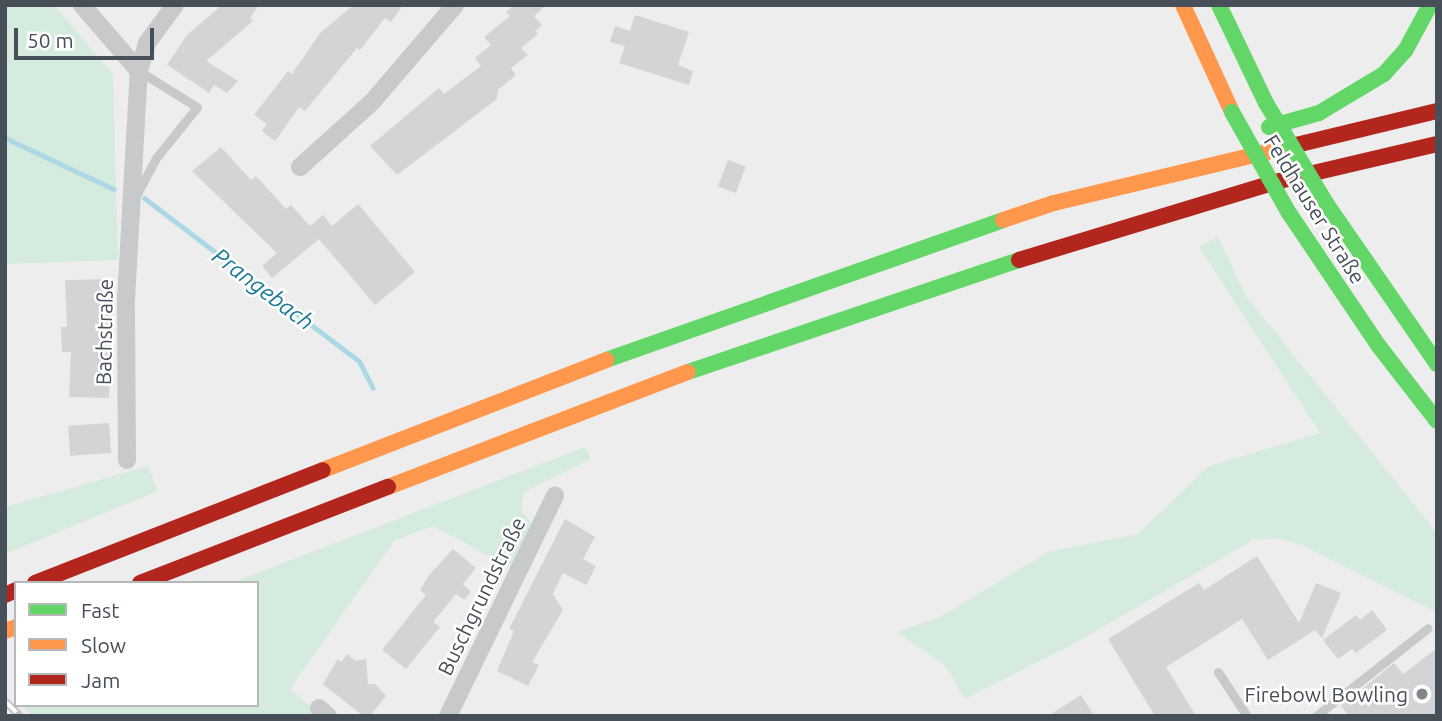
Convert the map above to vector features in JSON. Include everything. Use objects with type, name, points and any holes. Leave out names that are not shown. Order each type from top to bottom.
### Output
[{"type":"main road","name":"Feldhauser Straße","points":[[1183,5],[1232,113],[1289,214],[1378,345],[1437,421]]},
{"type":"main road","name":"Feldhauser Straße","points":[[1219,5],[1266,103],[1326,203],[1437,365]]},
{"type":"main road","points":[[1230,139],[1319,113],[1352,96],[1405,51],[1430,5]]},
{"type":"main road","points":[[40,581],[674,333],[1054,203],[1437,111]]},
{"type":"main road","points":[[145,581],[683,374],[821,326],[1018,260],[1337,165],[1437,144]]},
{"type":"main road","points":[[1337,165],[1437,158]]},
{"type":"main road","points":[[1054,203],[1116,172],[1154,161]]},
{"type":"street","points":[[82,5],[139,71]]},
{"type":"street","name":"Bachstraße","points":[[127,460],[131,205],[139,71],[148,43],[175,5]]},
{"type":"street","points":[[300,167],[372,102],[454,5]]},
{"type":"street","name":"Buschgrundstraße","points":[[447,716],[555,496]]},
{"type":"lane","name":"Bachstraße","points":[[131,205],[156,158],[197,107],[139,71]]},
{"type":"lane","points":[[1316,716],[1429,628]]},
{"type":"lane","points":[[1218,672],[1247,716]]},
{"type":"green space","points":[[5,5],[54,5],[113,74],[118,260],[5,264]]},
{"type":"green space","points":[[1218,237],[1246,296],[1437,533],[1437,612],[1304,546],[1279,538],[1253,540],[1075,643],[965,699],[946,666],[897,632],[940,617],[1048,552],[1138,534],[1209,466],[1320,433],[1199,247]]},
{"type":"green space","points":[[585,447],[591,459],[524,492],[521,510],[533,525],[511,568],[433,526],[394,541],[290,689],[321,716],[32,716],[23,707],[259,707],[259,581],[236,581]]},
{"type":"green space","points":[[148,466],[158,491],[5,554],[5,507]]},
{"type":"building","points":[[222,5],[259,5],[250,18],[253,21],[206,61],[238,81],[227,93],[214,85],[209,93],[167,65],[187,35]]},
{"type":"building","points":[[354,5],[403,5],[391,22],[385,18],[360,50],[357,48],[305,111],[299,107],[275,141],[262,131],[267,124],[254,115],[288,71],[292,74],[320,33]]},
{"type":"building","points":[[514,5],[546,5],[534,16],[542,25],[535,31],[538,34],[521,48],[528,55],[511,68],[516,75],[498,90],[497,99],[397,175],[370,146],[439,88],[444,94],[481,66],[475,58],[491,45],[484,37],[510,16],[506,12]]},
{"type":"building","points":[[635,15],[689,32],[678,65],[693,71],[689,85],[619,63],[625,46],[610,42],[615,26],[630,31]]},
{"type":"building","points":[[221,147],[251,180],[256,176],[286,209],[291,205],[310,226],[323,215],[332,226],[358,204],[415,272],[375,305],[319,239],[272,278],[262,266],[277,253],[192,171]]},
{"type":"building","points":[[728,160],[746,167],[736,193],[718,186]]},
{"type":"building","points":[[112,279],[109,398],[69,397],[71,352],[62,352],[61,327],[67,327],[65,280]]},
{"type":"building","points":[[109,423],[111,453],[70,456],[68,426]]},
{"type":"building","points":[[565,519],[595,537],[583,559],[596,566],[586,585],[563,573],[553,594],[563,610],[532,662],[539,665],[528,686],[497,671],[514,631],[509,629]]},
{"type":"building","points":[[453,549],[476,568],[463,584],[471,592],[464,600],[456,594],[433,622],[440,627],[406,669],[382,650],[426,595],[420,590],[430,574]]},
{"type":"building","points":[[1257,556],[1299,623],[1316,583],[1341,593],[1322,638],[1315,630],[1268,660],[1242,619],[1166,667],[1196,716],[1155,716],[1108,639],[1199,583],[1204,590]]},
{"type":"building","points":[[1372,610],[1387,630],[1356,653],[1352,649],[1338,659],[1323,640],[1356,615],[1360,620]]},
{"type":"building","points":[[1437,648],[1437,716],[1349,716],[1341,706],[1394,663],[1403,674]]},
{"type":"building","points":[[347,654],[356,661],[366,659],[368,684],[375,684],[386,696],[370,716],[363,716],[323,684],[338,659],[341,662]]},
{"type":"building","points":[[1081,695],[1094,716],[1048,716]]},
{"type":"waterway","name":"Prangebach","points":[[5,138],[114,189]]},
{"type":"waterway","name":"Prangebach","points":[[144,198],[359,361],[373,388]]},
{"type":"railway","points":[[5,701],[20,716]]},
{"type":"traffic: fast","points":[[1219,5],[1266,103]]},
{"type":"traffic: fast","points":[[1269,127],[1319,113],[1384,74],[1405,51],[1430,5]]},
{"type":"traffic: fast","points":[[1266,103],[1326,203]]},
{"type":"traffic: fast","points":[[1232,112],[1289,213]]},
{"type":"traffic: fast","points":[[1326,203],[1437,364]]},
{"type":"traffic: fast","points":[[1289,213],[1378,345],[1437,421]]},
{"type":"traffic: fast","points":[[606,360],[1003,220]]},
{"type":"traffic: fast","points":[[688,372],[1019,260]]},
{"type":"traffic: slow","points":[[1183,5],[1232,112]]},
{"type":"traffic: slow","points":[[1003,220],[1054,203],[1296,145]]},
{"type":"traffic: slow","points":[[323,470],[606,360]]},
{"type":"traffic: slow","points":[[388,487],[688,372]]},
{"type":"traffic: slow","points":[[5,631],[14,628]]},
{"type":"traffic: jam","points":[[1296,145],[1437,111]]},
{"type":"traffic: jam","points":[[1019,260],[1275,182],[1437,144]]},
{"type":"traffic: jam","points":[[40,581],[323,470]]},
{"type":"traffic: jam","points":[[145,581],[388,487]]},
{"type":"traffic: jam","points":[[5,595],[14,591]]},
{"type":"place","name":"Firebowl Bowling","points":[[1422,694]]}]
